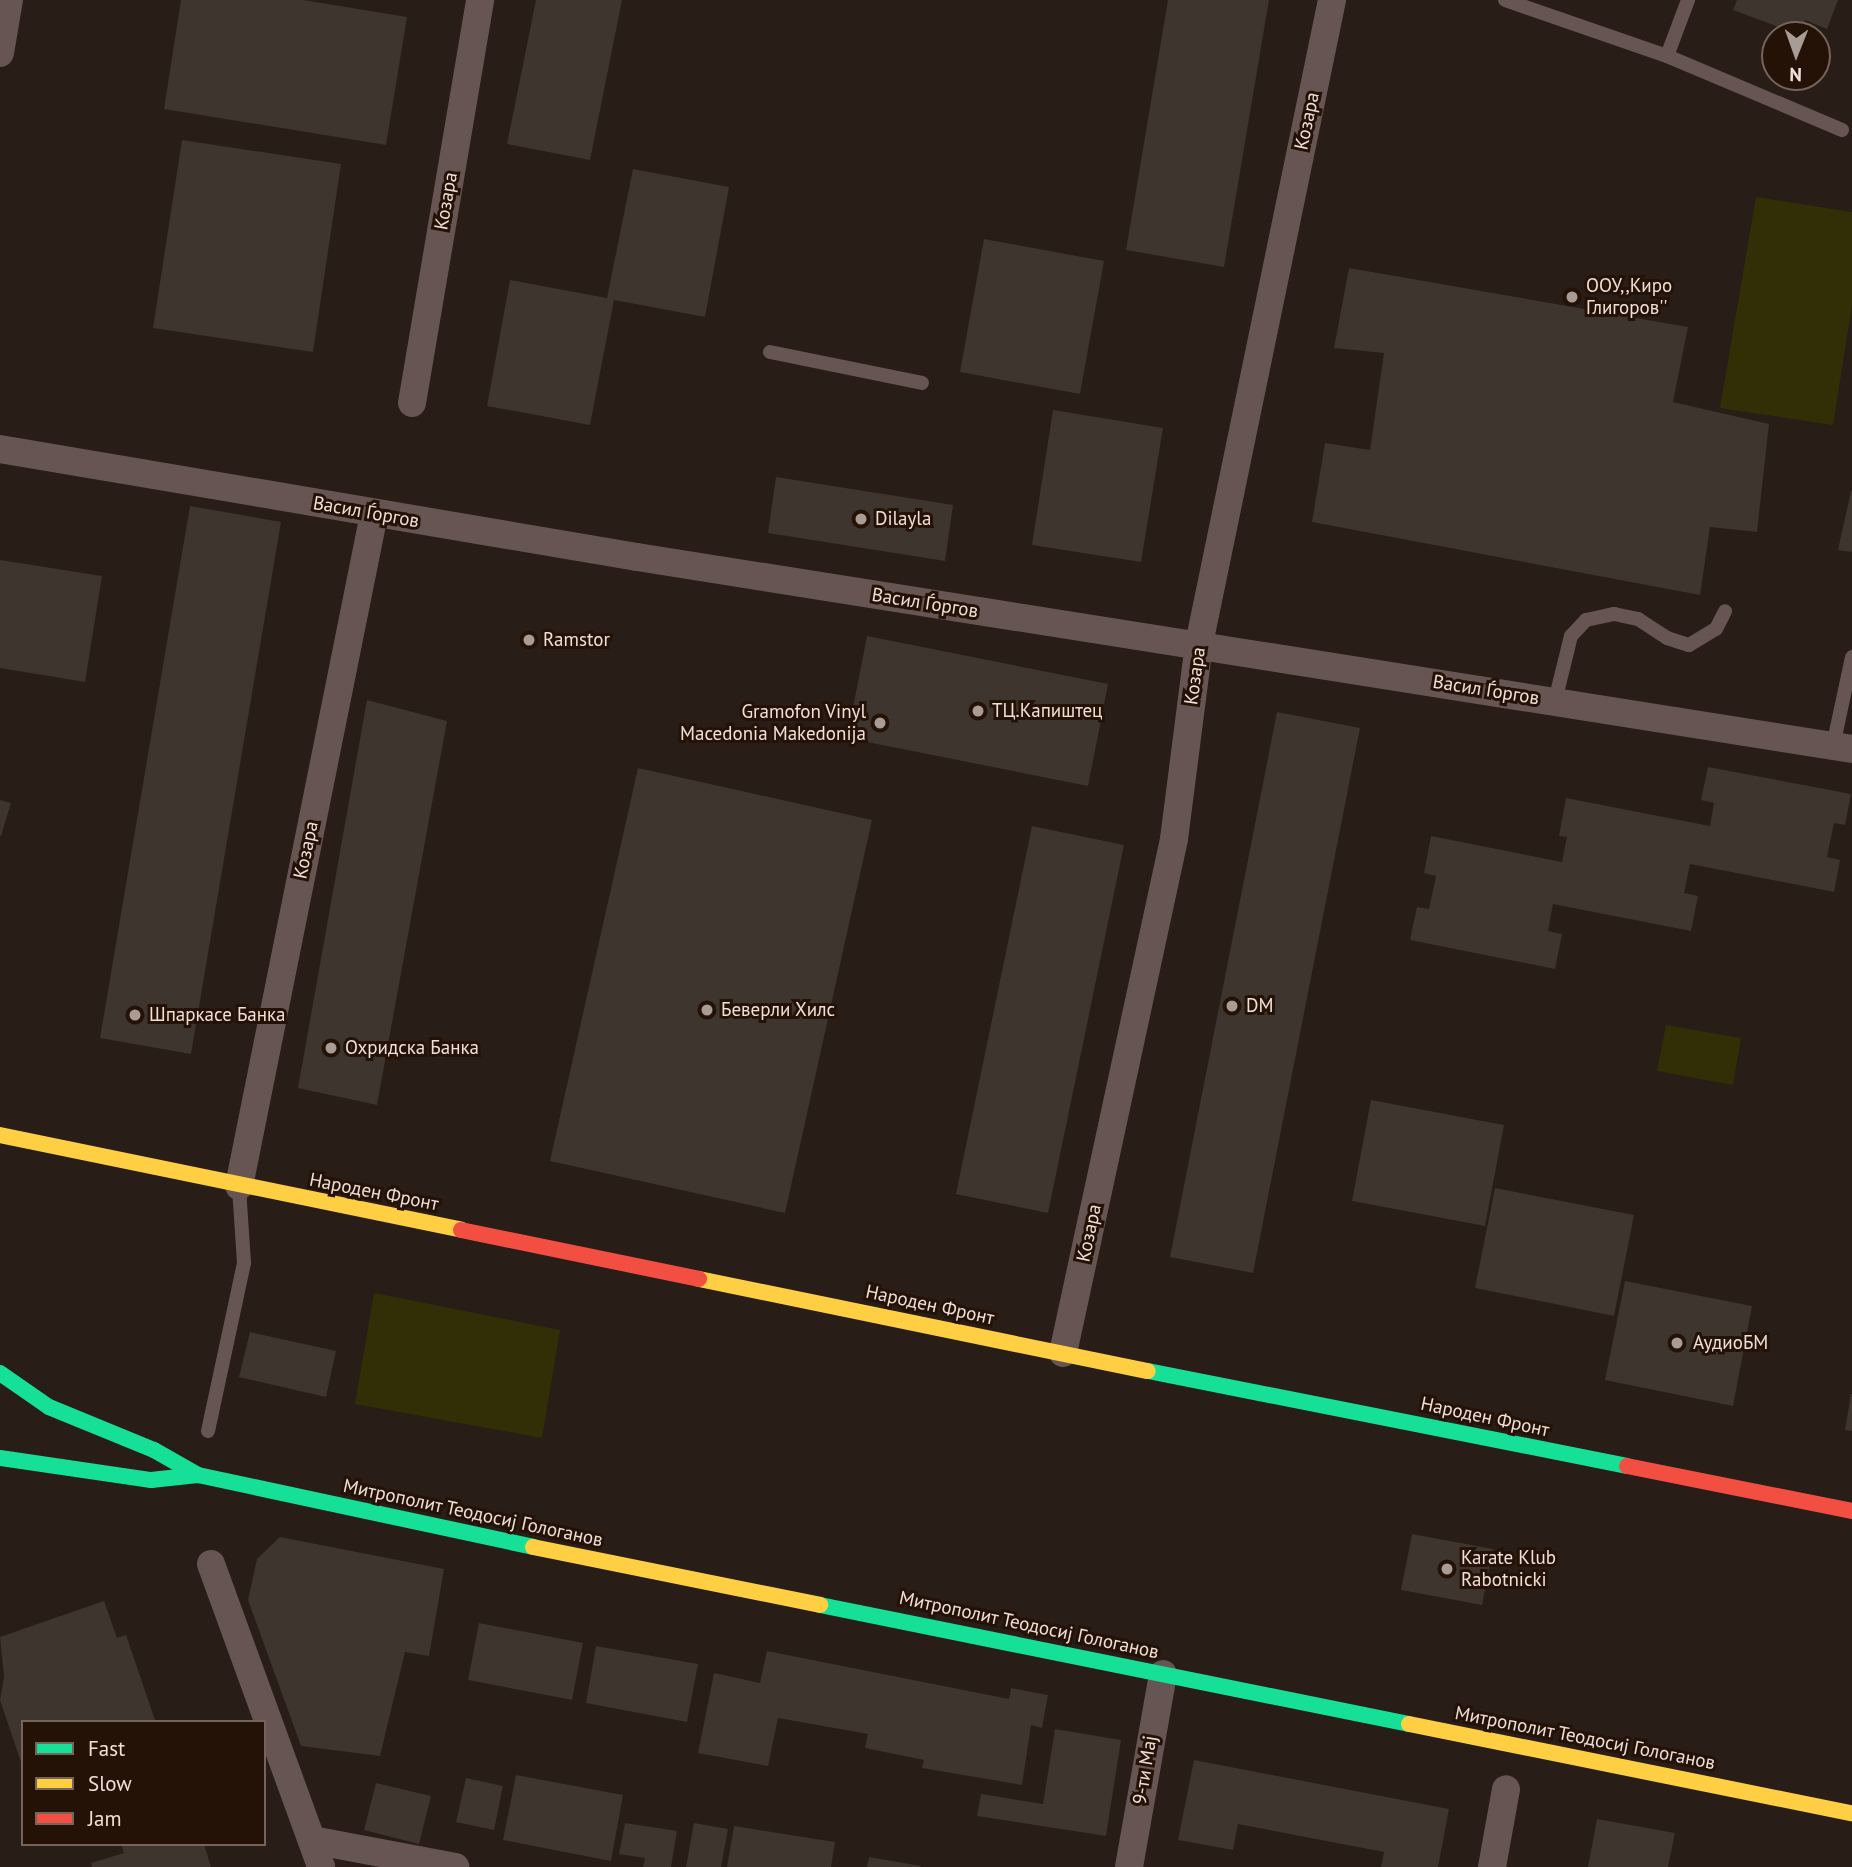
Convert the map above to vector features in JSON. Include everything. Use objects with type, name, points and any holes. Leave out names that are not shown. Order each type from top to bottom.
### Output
[{"type":"street","points":[[0,53],[9,0]]},
{"type":"street","name":"Козара","points":[[412,403],[480,0]]},
{"type":"street","name":"Козара","points":[[1063,1353],[1174,839],[1199,643],[1332,0]]},
{"type":"street","name":"Васил Ѓоргов","points":[[0,449],[374,514],[1199,643],[1843,748]]},
{"type":"street","name":"Козара","points":[[239,1186],[374,514]]},
{"type":"street","name":"Народен Фронт","points":[[0,1135],[239,1186],[1852,1511]]},
{"type":"street","name":"Митрополит Теодосиј Гологанов","points":[[0,1373],[49,1407],[154,1450],[198,1475]]},
{"type":"street","name":"Митрополит Теодосиј Гологанов","points":[[0,1458],[151,1480],[198,1475],[1852,1813]]},
{"type":"street","points":[[211,1564],[321,1867]]},
{"type":"street","name":"9-ти Мај","points":[[1129,1867],[1163,1674]]},
{"type":"street","points":[[1492,1867],[1506,1789]]},
{"type":"street","points":[[312,1840],[455,1867]]},
{"type":"lane","points":[[1505,0],[1667,56],[1842,130]]},
{"type":"lane","points":[[1667,56],[1688,0]]},
{"type":"lane","points":[[769,352],[922,383]]},
{"type":"lane","points":[[1555,701],[1570,636],[1586,620],[1614,614],[1638,619],[1667,638],[1689,645],[1716,629],[1725,611]]},
{"type":"lane","points":[[1843,748],[1852,657]]},
{"type":"lane","points":[[208,1431],[244,1263],[239,1186]]},
{"type":"shaded area","points":[[1756,197],[1852,212],[1852,305],[1833,425],[1720,408]]},
{"type":"shaded area","points":[[1666,1025],[1741,1038],[1733,1085],[1657,1071]]},
{"type":"shaded area","points":[[374,1293],[560,1330],[542,1438],[355,1404]]},
{"type":"building","points":[[181,0],[303,0],[407,17],[386,145],[164,109]]},
{"type":"building","points":[[536,0],[622,0],[590,160],[507,144]]},
{"type":"building","points":[[1168,0],[1269,0],[1224,267],[1126,250]]},
{"type":"building","points":[[1737,0],[1838,0],[1830,21],[1762,21],[1733,10]]},
{"type":"building","points":[[182,140],[341,164],[313,352],[153,328]]},
{"type":"building","points":[[633,169],[729,187],[705,317],[614,300],[590,425],[487,406],[510,280],[607,298]]},
{"type":"building","points":[[984,239],[1104,261],[1080,394],[960,372]]},
{"type":"building","points":[[1349,268],[1688,327],[1673,402],[1769,424],[1757,532],[1710,527],[1700,595],[1312,522],[1325,443],[1370,450],[1384,353],[1334,348]]},
{"type":"building","points":[[1053,410],[1163,428],[1141,562],[1032,545]]},
{"type":"building","name":"Dilayla","points":[[776,477],[953,505],[945,561],[768,533]]},
{"type":"building","points":[[1852,491],[1852,552],[1838,550]]},
{"type":"building","points":[[190,506],[281,522],[191,1054],[100,1038]]},
{"type":"building","points":[[0,560],[102,576],[85,682],[0,668]]},
{"type":"building","name":"ТЦ.Капиштец","points":[[867,636],[1108,684],[1088,786],[847,738]]},
{"type":"building","points":[[367,700],[447,721],[377,1105],[298,1088]]},
{"type":"building","points":[[1277,712],[1360,728],[1253,1273],[1170,1257]]},
{"type":"building","points":[[1708,767],[1851,794],[1845,825],[1834,823],[1827,857],[1840,860],[1834,892],[1690,864],[1684,893],[1698,896],[1691,931],[1553,904],[1548,931],[1562,934],[1555,969],[1410,940],[1417,907],[1429,909],[1436,876],[1424,873],[1431,836],[1562,862],[1567,837],[1559,836],[1566,798],[1710,826],[1714,803],[1701,800]]},
{"type":"building","name":"Беверли Хилс","points":[[638,768],[872,820],[785,1213],[550,1161]]},
{"type":"building","points":[[0,800],[11,803],[1,836],[0,836]]},
{"type":"building","points":[[1032,826],[1124,845],[1048,1213],[956,1194]]},
{"type":"building","points":[[1371,1100],[1504,1125],[1485,1226],[1352,1201]]},
{"type":"building","points":[[1495,1188],[1634,1215],[1614,1316],[1475,1288]]},
{"type":"building","points":[[1625,1281],[1752,1306],[1733,1406],[1605,1380]]},
{"type":"building","points":[[250,1332],[336,1351],[326,1397],[239,1377]]},
{"type":"building","points":[[1852,1394],[1852,1431],[1845,1430]]},
{"type":"building","name":"Karate Klub Rabotnicki","points":[[1412,1534],[1493,1549],[1482,1605],[1401,1590]]},
{"type":"building","points":[[280,1537],[444,1569],[429,1656],[405,1652],[380,1756],[301,1746],[248,1600],[257,1559]]},
{"type":"building","points":[[104,1601],[117,1638],[126,1635],[155,1720],[21,1720],[21,1762],[0,1700],[4,1677],[0,1637]]},
{"type":"building","points":[[479,1623],[583,1643],[572,1700],[468,1680]]},
{"type":"building","points":[[596,1646],[698,1664],[687,1722],[586,1703]]},
{"type":"building","points":[[767,1651],[1009,1699],[1011,1688],[1048,1695],[1042,1728],[1031,1725],[1022,1785],[922,1768],[924,1760],[865,1748],[868,1734],[778,1718],[768,1766],[698,1753],[714,1673],[760,1683]]},
{"type":"building","points":[[1055,1729],[1121,1740],[1106,1836],[977,1816],[981,1794],[1043,1804]]},
{"type":"building","points":[[1194,1760],[1449,1809],[1438,1867],[1381,1867],[1384,1852],[1238,1824],[1233,1850],[1178,1840]]},
{"type":"building","points":[[516,1775],[623,1795],[611,1861],[503,1840]]},
{"type":"building","points":[[466,1778],[503,1786],[494,1830],[456,1822]]},
{"type":"building","points":[[376,1783],[431,1796],[419,1844],[364,1830]]},
{"type":"building","points":[[1597,1819],[1675,1833],[1668,1867],[1588,1867]]},
{"type":"building","points":[[625,1823],[677,1831],[671,1867],[643,1867],[645,1858],[619,1854]]},
{"type":"building","points":[[694,1823],[728,1829],[721,1867],[686,1867]]},
{"type":"building","points":[[734,1826],[835,1842],[831,1867],[727,1867]]},
{"type":"building","points":[[122,1846],[205,1846],[211,1867],[92,1867],[91,1863],[124,1853]]},
{"type":"building","points":[[869,1857],[921,1866],[867,1867]]},
{"type":"traffic: fast","points":[[1148,1371],[1627,1466]]},
{"type":"traffic: fast","points":[[0,1373],[49,1407],[154,1450],[198,1475],[533,1547]]},
{"type":"traffic: fast","points":[[0,1458],[151,1480],[198,1475]]},
{"type":"traffic: fast","points":[[820,1605],[1409,1724]]},
{"type":"traffic: slow","points":[[0,1135],[461,1230]]},
{"type":"traffic: slow","points":[[699,1279],[1148,1371]]},
{"type":"traffic: slow","points":[[533,1547],[820,1605]]},
{"type":"traffic: slow","points":[[1409,1724],[1852,1813]]},
{"type":"traffic: jam","points":[[461,1230],[699,1279]]},
{"type":"traffic: jam","points":[[1627,1466],[1852,1511]]},
{"type":"place","name":"ООУ,,Киро Глигоров''","points":[[1572,297]]},
{"type":"place","name":"Dilayla","points":[[861,519]]},
{"type":"place","name":"Ramstor","points":[[529,640]]},
{"type":"place","name":"ТЦ.Капиштец","points":[[978,711]]},
{"type":"place","name":"Gramofon Vinyl Macedonia Makedonija","points":[[880,723]]},
{"type":"place","name":"DM","points":[[1232,1006]]},
{"type":"place","name":"Беверли Хилс","points":[[707,1010]]},
{"type":"place","name":"Шпаркасе Банка","points":[[135,1015]]},
{"type":"place","name":"Охридска Банка","points":[[331,1048]]},
{"type":"place","name":"АудиоБМ","points":[[1677,1343]]},
{"type":"place","name":"Karate Klub Rabotnicki","points":[[1447,1569]]}]
